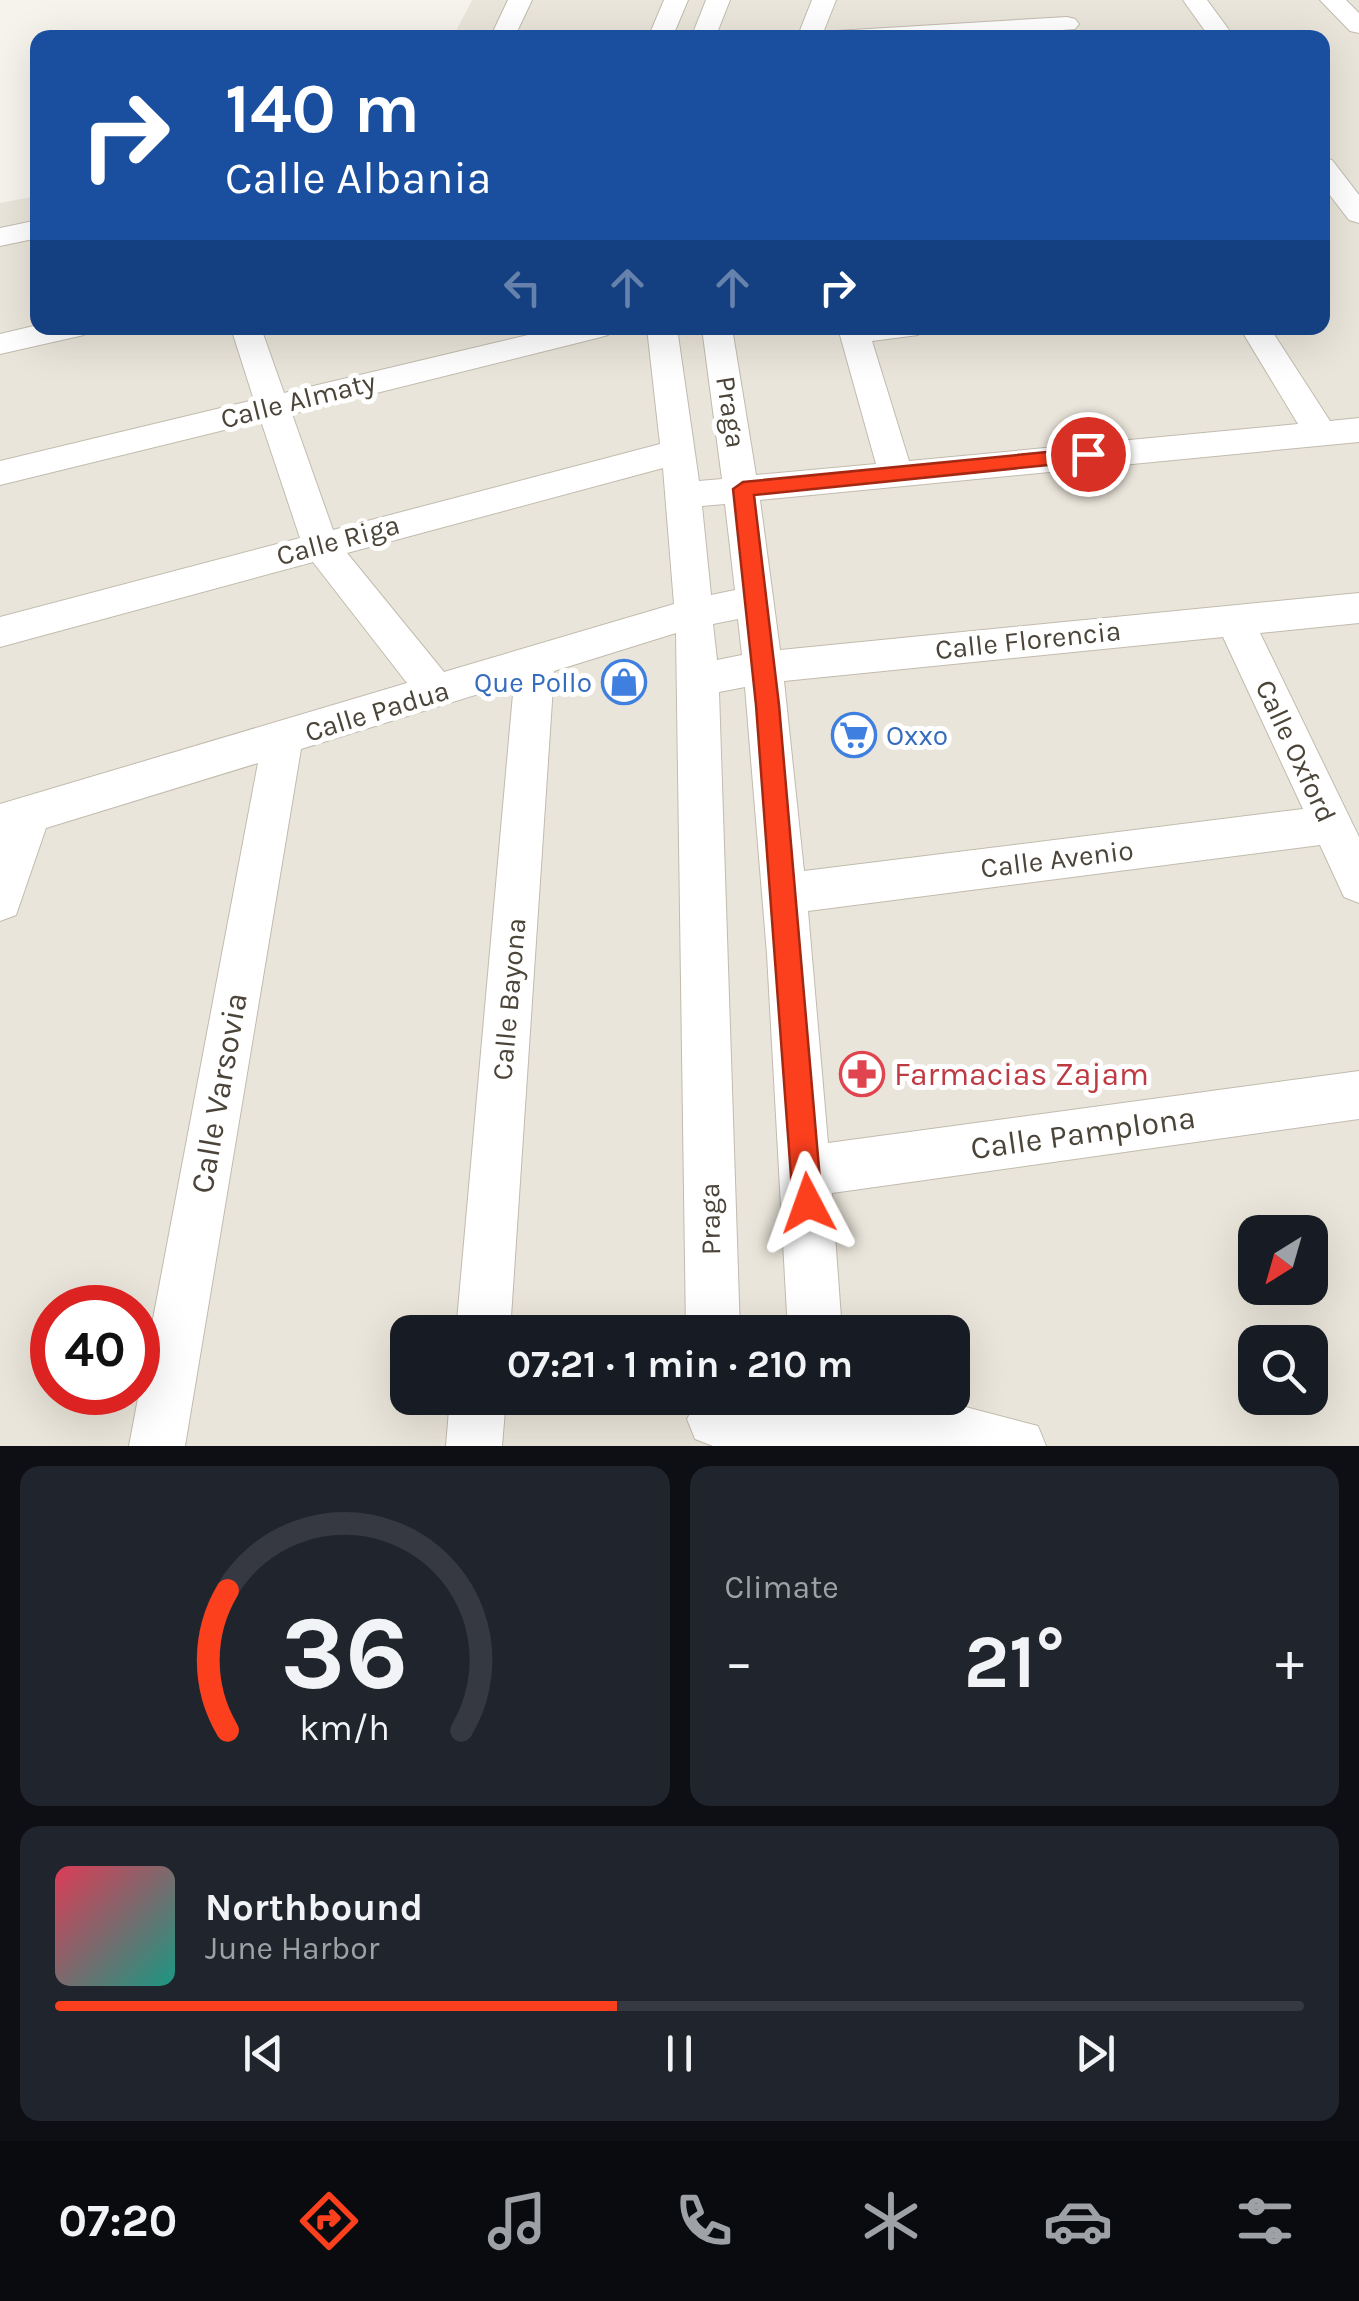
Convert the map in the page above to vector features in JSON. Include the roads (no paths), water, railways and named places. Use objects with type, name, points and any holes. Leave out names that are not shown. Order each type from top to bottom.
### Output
[{"type":"street","points":[[506,30],[520,0]]},
{"type":"street","points":[[663,30],[676,0]]},
{"type":"street","points":[[707,30],[718,0]]},
{"type":"street","points":[[813,30],[824,0]]},
{"type":"street","points":[[1054,0],[1071,30]]},
{"type":"street","points":[[1194,0],[1218,30]]},
{"type":"street","points":[[1332,0],[1359,26]]},
{"type":"street","points":[[1330,176],[1359,214]]},
{"type":"street","points":[[0,237],[30,231]]},
{"type":"street","points":[[0,344],[41,335]]},
{"type":"street","points":[[248,335],[320,544],[438,692]]},
{"type":"street","name":"Calle Almaty","points":[[0,473],[567,335]]},
{"type":"street","name":"Praga","points":[[663,335],[684,495],[699,680],[713,1315]]},
{"type":"street","name":"Praga","points":[[718,335],[743,489],[764,667],[806,1171],[814,1315]]},
{"type":"street","points":[[855,335],[895,472]]},
{"type":"street","points":[[1259,335],[1320,433]]},
{"type":"street","points":[[684,495],[1359,430]]},
{"type":"street","name":"Calle Riga","points":[[0,632],[676,452]]},
{"type":"street","name":"Calle Padua","points":[[15,819],[691,614],[756,601]]},
{"type":"street","name":"Calle Florencia","points":[[699,680],[764,667],[1359,608]]},
{"type":"street","name":"Calle Oxford","points":[[1234,619],[1359,883]]},
{"type":"street","name":"Calle Bayona","points":[[484,1315],[535,664]]},
{"type":"street","name":"Calle Varsovia","points":[[157,1446],[282,740]]},
{"type":"street","points":[[0,900],[15,819]]},
{"type":"street","name":"Calle Avenio","points":[[784,894],[1330,825]]},
{"type":"street","name":"Calle Pamplona","points":[[806,1171],[1359,1096]]},
{"type":"street","points":[[474,1446],[477,1415]]},
{"type":"street","points":[[714,1421],[931,1426],[1018,1446]]},
{"type":"place","name":"Que Pollo","points":[[624,682]]},
{"type":"place","name":"Oxxo","points":[[854,735]]},
{"type":"place","name":"Farmacias Zajam","points":[[862,1074]]}]
